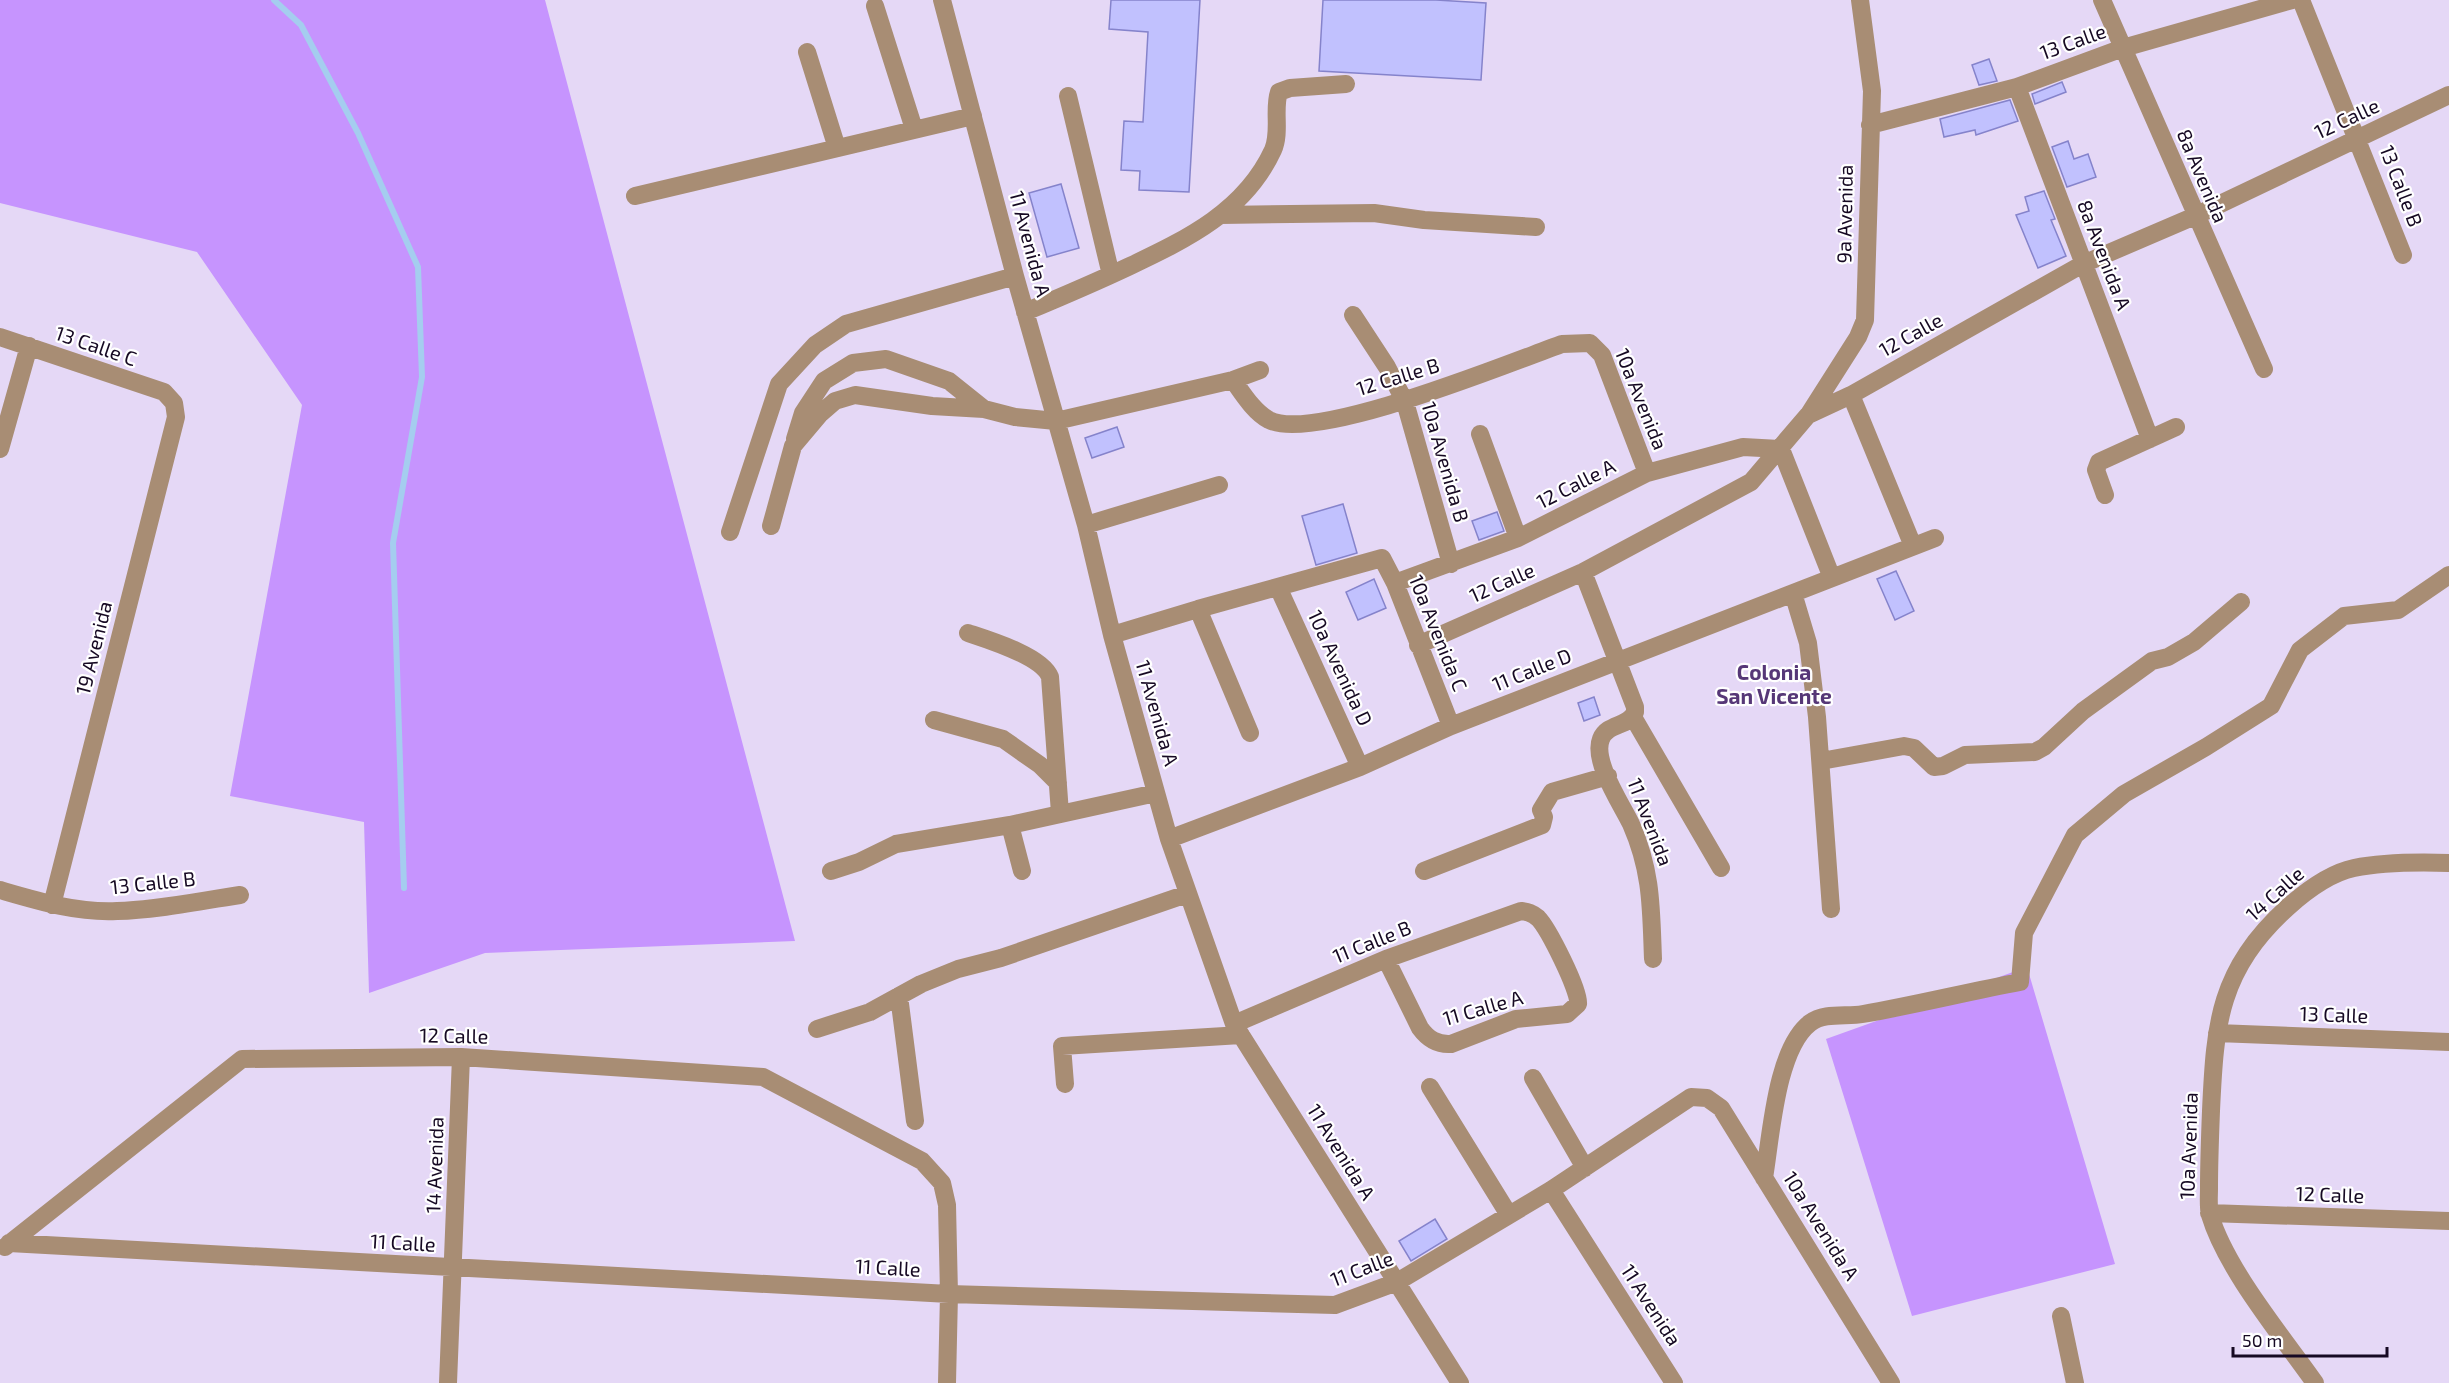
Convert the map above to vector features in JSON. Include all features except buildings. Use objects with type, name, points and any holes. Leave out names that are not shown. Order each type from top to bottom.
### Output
[{"type":"street","name":"11 Avenida A","points":[[942,0],[1015,276],[1086,525],[1112,635],[1169,839],[1238,1030],[1461,1383]]},
{"type":"street","name":"9a Avenida","points":[[1808,415],[1858,337],[1865,320],[1872,91],[1860,0]]},
{"type":"street","name":"8a Avenida","points":[[2102,0],[2264,369]]},
{"type":"street","name":"13 Calle","points":[[1870,125],[2017,87],[2123,48],[2292,0]]},
{"type":"street","name":"13 Calle B","points":[[2301,0],[2403,255]]},
{"type":"street","points":[[875,6],[914,129]]},
{"type":"street","points":[[807,52],[837,148]]},
{"type":"street","points":[[1025,312],[1190,237],[1220,215],[1247,190],[1274,149],[1278,110],[1276,102],[1279,92],[1290,88],[1346,84]]},
{"type":"street","name":"8a Avenida A","points":[[2017,87],[2150,439]]},
{"type":"street","name":"12 Calle","points":[[1418,645],[1583,572],[1751,482],[1782,449],[1808,415],[1851,395],[2083,264],[2195,216],[2449,95]]},
{"type":"street","points":[[1068,96],[1110,275]]},
{"type":"street","points":[[635,196],[973,116]]},
{"type":"street","points":[[1220,215],[1374,213],[1424,220],[1536,227]]},
{"type":"street","points":[[730,532],[778,384],[815,345],[846,324],[1015,276]]},
{"type":"street","name":"10a Avenida B","points":[[1353,315],[1387,367],[1405,402],[1451,564]]},
{"type":"street","name":"13 Calle C","points":[[0,337],[164,392],[174,403]]},
{"type":"street","name":"12 Calle B","points":[[1233,380],[1257,411],[1269,420],[1299,426],[1405,402],[1562,344],[1590,343]]},
{"type":"street","name":"10a Avenida","points":[[1590,343],[1602,355],[1647,473]]},
{"type":"street","points":[[0,449],[29,346]]},
{"type":"street","points":[[771,526],[802,413],[824,381],[853,363],[885,359],[949,381],[984,409]]},
{"type":"street","points":[[793,446],[820,414],[835,401],[855,395],[932,406],[984,409],[1015,417],[1056,421],[1233,380],[1260,370]]},
{"type":"street","points":[[1851,395],[1913,546]]},
{"type":"street","name":"19 Avenida","points":[[52,905],[176,417],[174,403]]},
{"type":"street","points":[[2105,495],[2096,470],[2099,462],[2176,427]]},
{"type":"street","points":[[1480,434],[1518,538]]},
{"type":"street","name":"12 Calle A","points":[[1395,583],[1518,538],[1647,473],[1743,447],[1782,449]]},
{"type":"street","points":[[1782,449],[1832,578]]},
{"type":"street","points":[[1086,525],[1219,484]]},
{"type":"street","name":"11 Calle D","points":[[1169,839],[1360,767],[1451,726],[1616,660],[1935,538]]},
{"type":"street","name":"10a Avenida C","points":[[1278,587],[1382,558],[1395,583],[1451,726]]},
{"type":"street","points":[[1583,572],[1635,707],[1633,717],[1721,868]]},
{"type":"street","points":[[1764,1178],[1780,1080],[1795,1042],[1809,1024],[1821,1017],[1861,1014],[2020,982],[2024,933],[2075,835],[2124,794],[2271,706],[2300,650],[2344,616],[2398,610],[2449,575]]},
{"type":"street","points":[[1112,635],[1278,587]]},
{"type":"street","name":"10a Avenida D","points":[[1278,587],[1360,767]]},
{"type":"street","points":[[1793,593],[1809,643],[1821,761],[1831,909]]},
{"type":"street","points":[[1821,761],[1910,746],[1934,767],[1943,766],[1965,756],[2035,752],[2044,747],[2083,711],[2152,661],[2168,657],[2194,642],[2241,602]]},
{"type":"street","points":[[1197,609],[1250,733]]},
{"type":"street","points":[[968,633],[997,643],[1041,665],[1048,672],[1060,813]]},
{"type":"street","name":"11 Avenida","points":[[1633,717],[1611,727],[1601,739],[1600,754],[1646,865],[1653,959]]},
{"type":"street","points":[[934,720],[1003,740],[1041,765],[1058,783]]},
{"type":"street","points":[[1424,871],[1542,825],[1544,817],[1541,810],[1552,792],[1608,776]]},
{"type":"street","points":[[831,872],[859,862],[896,844],[1010,825],[1156,793]]},
{"type":"street","points":[[1010,825],[1022,871]]},
{"type":"street","name":"14 Calle","points":[[2244,956],[2273,921],[2320,882],[2353,868],[2420,862],[2449,863]]},
{"type":"street","name":"13 Calle B","points":[[0,890],[52,905],[116,912],[240,894]]},
{"type":"street","points":[[817,1029],[870,1012],[958,969],[1001,958],[1187,894]]},
{"type":"street","name":"11 Calle B","points":[[1065,1084],[1062,1046],[1238,1030],[1386,959],[1511,913],[1529,912],[1543,923],[1576,989],[1578,1004]]},
{"type":"street","name":"10a Avenida","points":[[2244,956],[2224,998],[2217,1033],[2210,1131],[2209,1213],[2231,1262],[2315,1383]]},
{"type":"street","name":"11 Calle A","points":[[1386,959],[1420,1028],[1433,1041],[1442,1044],[1451,1044],[1516,1019],[1566,1014],[1578,1004]]},
{"type":"street","points":[[899,996],[915,1121]]},
{"type":"street","name":"13 Calle","points":[[2217,1033],[2449,1042]]},
{"type":"street","name":"12 Calle","points":[[5,1247],[242,1059],[461,1057],[763,1077],[922,1161],[942,1184],[947,1205],[950,1293]]},
{"type":"street","name":"14 Avenida","points":[[448,1383],[461,1057]]},
{"type":"street","points":[[1533,1078],[1585,1167]]},
{"type":"street","points":[[1430,1087],[1509,1215]]},
{"type":"street","name":"11 Calle","points":[[5,1247],[950,1293],[1335,1305],[1397,1282],[1551,1190],[1691,1097],[1707,1098]]},
{"type":"street","name":"10a Avenida A","points":[[1707,1098],[1721,1108],[1891,1383]]},
{"type":"street","name":"11 Avenida","points":[[1551,1190],[1674,1383]]},
{"type":"street","name":"12 Calle","points":[[2209,1213],[2449,1221]]},
{"type":"street","points":[[947,1383],[950,1293]]},
{"type":"street","points":[[2061,1316],[2075,1383]]},
{"type":"shaded area","points":[[0,0],[545,0],[795,941],[485,953],[369,993],[364,822],[230,796],[302,405],[197,252],[0,203]]},
{"type":"shaded area","points":[[2027,967],[2115,1264],[1912,1316],[1826,1039]]},
{"type":"waterway","points":[[274,0],[301,25],[358,133],[418,267],[422,377],[393,543],[404,888]]},
{"type":"district","name":"Colonia San Vicente","points":[[1774,685]]}]
